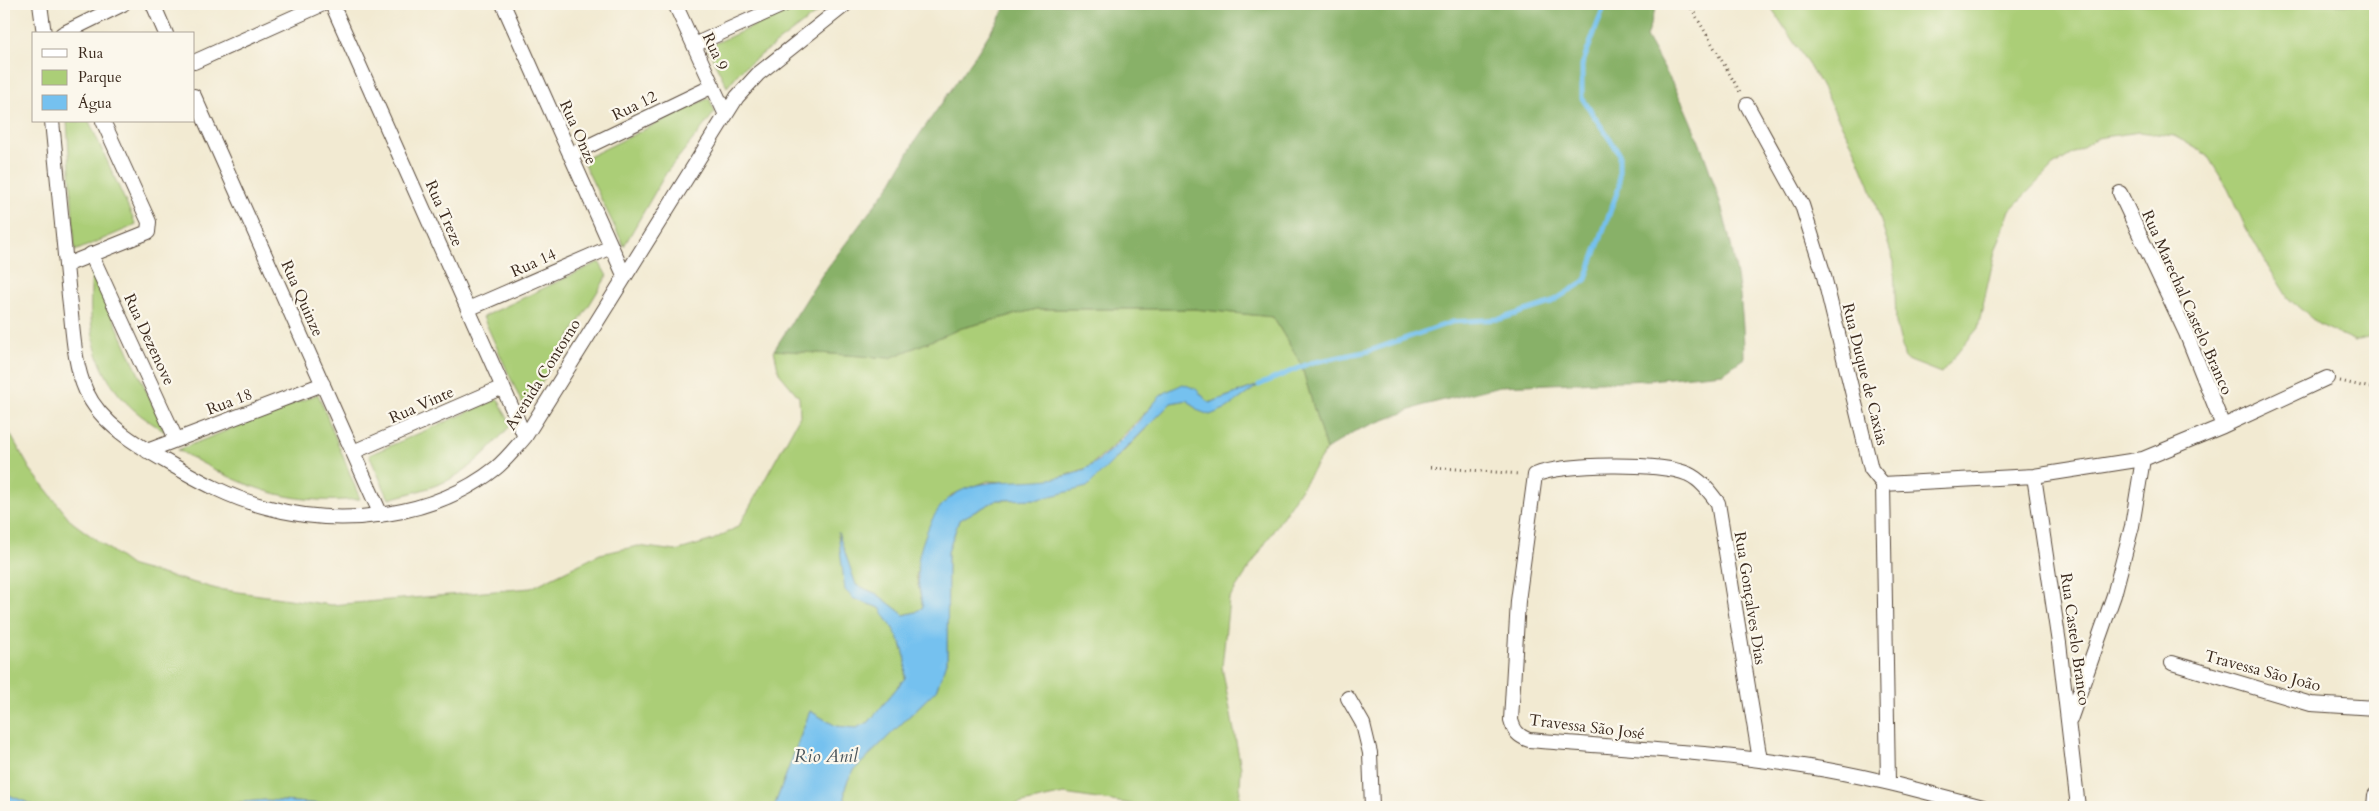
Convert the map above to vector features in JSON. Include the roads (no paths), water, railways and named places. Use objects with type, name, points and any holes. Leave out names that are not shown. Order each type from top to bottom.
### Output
[{"type":"street","points":[[40,4],[44,32]]},
{"type":"street","points":[[66,32],[123,4]]},
{"type":"street","points":[[153,4],[165,32]]},
{"type":"street","points":[[195,62],[323,4]]},
{"type":"street","name":"Rua Treze","points":[[332,4],[525,436]]},
{"type":"street","name":"Rua Onze","points":[[503,4],[624,275]]},
{"type":"street","name":"Rua 9","points":[[675,4],[726,113]]},
{"type":"street","points":[[694,45],[785,4]]},
{"type":"street","name":"Avenida Contorno","points":[[52,122],[75,352],[86,392],[104,418],[147,451],[213,487],[266,508],[296,514],[333,517],[381,515],[442,498],[470,485],[497,467],[525,436],[726,113],[758,74],[844,4]]},
{"type":"street","name":"Rua 12","points":[[570,155],[713,86]]},
{"type":"street","name":"Rua Quinze","points":[[195,98],[381,515]]},
{"type":"street","name":"Rua Duque de Caxias","points":[[1747,105],[1802,205],[1823,272],[1871,469],[1883,484]]},
{"type":"street","points":[[66,265],[148,232],[150,228],[103,122]]},
{"type":"street","name":"Rua Marechal Castelo Branco","points":[[2120,193],[2186,333],[2223,426]]},
{"type":"street","name":"Rua 14","points":[[468,309],[611,247]]},
{"type":"street","name":"Rua Dezenove","points":[[91,254],[176,439]]},
{"type":"street","points":[[1888,782],[1883,484],[2034,476],[2143,459],[2223,426],[2327,378]]},
{"type":"street","name":"Rua 18","points":[[147,451],[323,384]]},
{"type":"street","name":"Rua Vinte","points":[[353,452],[503,387]]},
{"type":"street","points":[[2069,722],[2114,595],[2132,526],[2143,459]]},
{"type":"street","name":"Travessa São José","points":[[1667,470],[1566,467],[1535,475],[1518,601],[1511,720],[1514,730],[1529,740],[1760,760],[1888,782],[1983,807]]},
{"type":"street","name":"Rua Gonçalves Dias","points":[[1667,470],[1687,474],[1705,485],[1718,503],[1760,760]]},
{"type":"street","name":"Rua Castelo Branco","points":[[2034,476],[2069,722],[2078,807]]},
{"type":"street","name":"Travessa São João","points":[[2172,663],[2311,704],[2375,708]]},
{"type":"street","points":[[1348,698],[1363,724],[1370,753],[1372,807]]},
{"type":"street","points":[[2374,807],[2375,795]]},
{"type":"water","name":"Rio Anil","points":[[1183,384],[1196,389],[1209,403],[1259,385],[1227,408],[1210,415],[1199,411],[1187,400],[1171,403],[1087,487],[1039,499],[997,500],[959,520],[948,552],[947,662],[936,690],[855,769],[845,787],[847,807],[774,807],[810,711],[836,726],[856,728],[869,722],[905,678],[906,660],[901,643],[880,608],[854,599],[845,590],[838,532],[856,585],[877,594],[904,615],[916,612],[923,607],[918,574],[921,548],[929,526],[942,505],[959,492],[978,485],[1044,480],[1066,476],[1087,468],[1118,443],[1160,396]]},
{"type":"water","points":[[4,793],[38,807],[4,807]]},
{"type":"water","points":[[266,800],[337,805],[341,807],[186,807]]},
{"type":"waterway","points":[[1259,385],[1310,363],[1369,351],[1452,322],[1500,319],[1550,303],[1585,281],[1619,187],[1619,153],[1582,98],[1582,65],[1605,4]]}]
